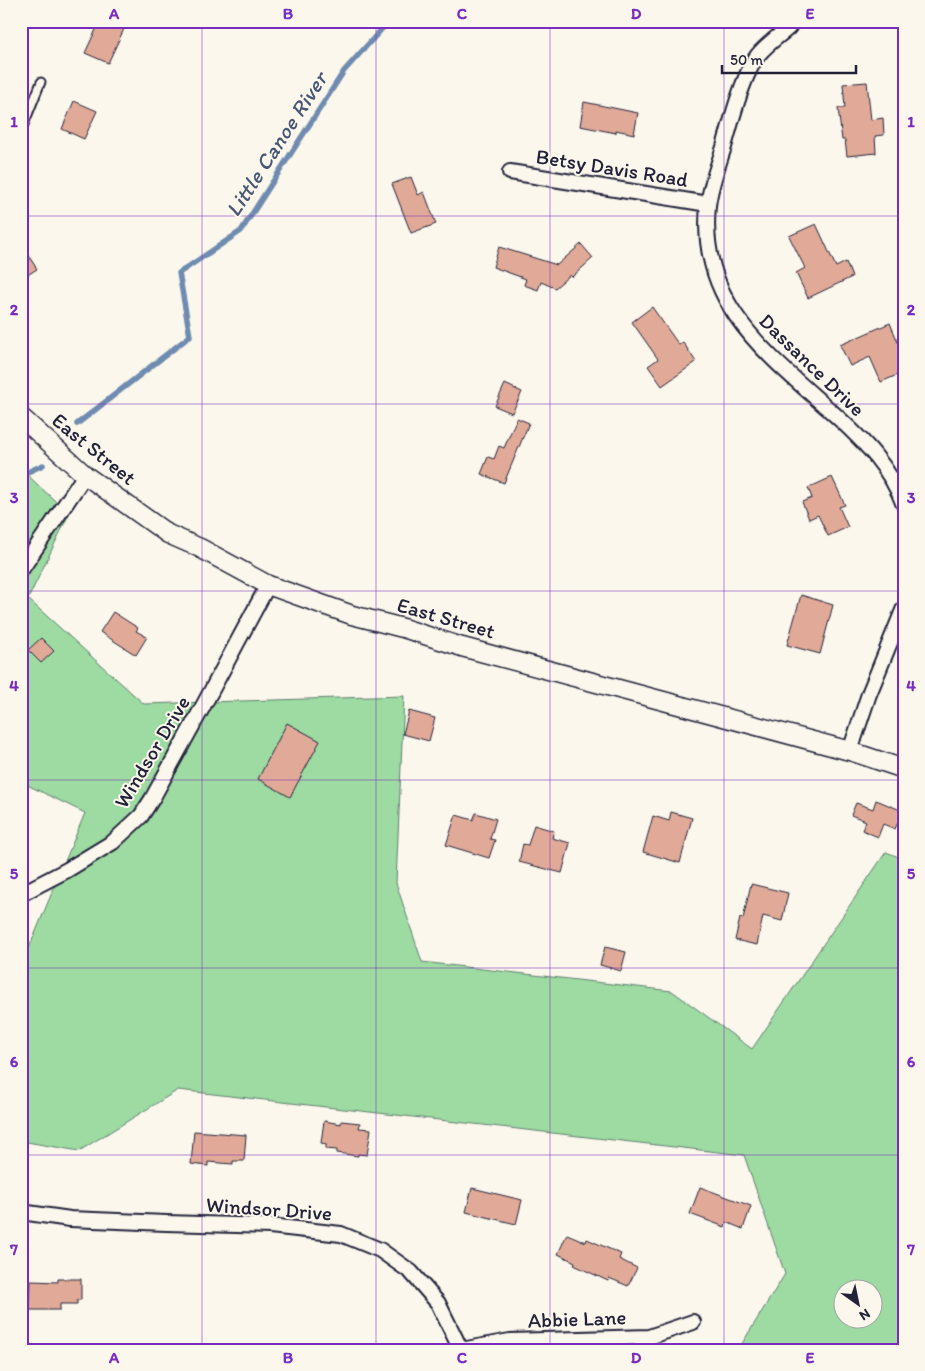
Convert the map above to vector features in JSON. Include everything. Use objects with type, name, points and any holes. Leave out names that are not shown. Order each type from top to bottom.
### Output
[{"type":"street","name":"Dassance Drive","points":[[789,28],[759,54],[749,70],[728,131],[708,204],[707,220],[710,256],[715,276],[724,296],[758,345],[851,429],[879,460],[891,477],[904,506]]},
{"type":"street","name":"Betsy Davis Road","points":[[510,172],[708,204]]},
{"type":"street","name":"East Street","points":[[21,417],[85,475],[168,534],[200,548],[268,585],[352,615],[462,647],[850,751],[904,769]]},
{"type":"street","points":[[21,570],[85,475]]},
{"type":"street","name":"Windsor Drive","points":[[21,894],[67,870],[113,842],[140,816],[152,799],[268,585]]},
{"type":"street","points":[[850,751],[869,694],[904,608]]},
{"type":"street","name":"Windsor Drive","points":[[21,1212],[70,1219],[166,1224],[270,1226],[341,1234],[365,1242],[380,1250],[411,1272],[438,1303],[460,1350]]},
{"type":"street","name":"Abbie Lane","points":[[460,1350],[510,1341],[649,1337],[693,1322]]},
{"type":"lane","points":[[21,132],[41,82]]},
{"type":"green space","points":[[21,469],[69,514],[28,599],[144,704],[404,696],[396,883],[422,962],[672,991],[752,1049],[886,852],[904,859],[904,1350],[738,1350],[785,1274],[744,1155],[178,1090],[79,1151],[21,1141],[21,952],[29,948],[85,813],[21,782]]},
{"type":"building","points":[[100,21],[108,21],[124,29],[108,63],[85,53]]},
{"type":"building","points":[[867,82],[871,120],[883,118],[884,135],[875,136],[876,153],[847,156],[845,140],[842,140],[838,108],[845,108],[843,84]]},
{"type":"building","points":[[74,101],[97,111],[84,139],[62,129]]},
{"type":"building","points":[[584,102],[638,113],[634,134],[616,130],[616,133],[580,126]]},
{"type":"building","points":[[411,177],[418,195],[424,192],[436,224],[411,233],[392,184]]},
{"type":"building","points":[[816,224],[836,267],[846,262],[852,277],[808,298],[796,273],[805,268],[789,236]]},
{"type":"building","points":[[21,244],[37,269],[21,279]]},
{"type":"building","points":[[581,244],[593,258],[572,277],[570,275],[555,288],[541,282],[538,290],[524,285],[526,279],[493,267],[499,247],[557,265]]},
{"type":"building","points":[[652,307],[679,345],[683,342],[696,362],[662,386],[648,366],[658,359],[632,322]]},
{"type":"building","points":[[890,323],[900,347],[904,345],[904,372],[881,382],[870,357],[850,366],[840,345]]},
{"type":"building","points":[[505,384],[522,392],[512,413],[495,406]]},
{"type":"building","points":[[517,418],[529,423],[504,483],[481,474],[488,457],[494,459],[499,446],[504,448]]},
{"type":"building","points":[[832,477],[845,505],[839,507],[848,527],[828,536],[818,515],[809,519],[802,502],[812,498],[808,488]]},
{"type":"building","points":[[801,595],[833,605],[820,654],[787,645]]},
{"type":"building","points":[[113,612],[138,628],[136,631],[147,637],[136,655],[100,632]]},
{"type":"building","points":[[41,638],[54,651],[41,663],[28,650]]},
{"type":"building","points":[[409,711],[435,718],[429,741],[403,734]]},
{"type":"building","points":[[287,723],[320,741],[290,797],[258,779]]},
{"type":"building","points":[[876,800],[903,811],[895,829],[883,824],[878,837],[862,830],[866,821],[851,815],[856,803],[873,809]]},
{"type":"building","points":[[671,812],[692,818],[680,863],[643,852],[653,816],[669,821]]},
{"type":"building","points":[[476,813],[496,819],[490,839],[495,840],[489,858],[446,845],[456,815],[473,820]]},
{"type":"building","points":[[534,825],[554,831],[552,838],[570,843],[562,873],[519,862],[523,844],[528,845]]},
{"type":"building","points":[[751,884],[788,893],[782,921],[763,916],[757,945],[735,940],[740,918],[743,919]]},
{"type":"building","points":[[605,947],[626,952],[621,971],[600,965]]},
{"type":"building","points":[[324,1121],[341,1124],[341,1121],[360,1123],[359,1128],[371,1129],[367,1155],[358,1154],[358,1156],[337,1153],[337,1150],[326,1149],[326,1144],[321,1143]]},
{"type":"building","points":[[194,1131],[246,1135],[244,1161],[233,1161],[233,1164],[208,1162],[208,1166],[191,1164]]},
{"type":"building","points":[[700,1187],[751,1206],[743,1229],[726,1222],[725,1227],[690,1214]]},
{"type":"building","points":[[472,1188],[522,1200],[516,1224],[466,1212]]},
{"type":"building","points":[[567,1234],[586,1242],[587,1239],[621,1254],[619,1259],[637,1268],[628,1286],[609,1278],[608,1281],[574,1265],[575,1262],[558,1254]]},
{"type":"building","points":[[58,1279],[81,1279],[81,1300],[77,1300],[77,1304],[60,1304],[60,1310],[30,1310],[31,1281],[58,1282]]},
{"type":"waterway","name":"Little Canoe River","points":[[77,424],[190,336],[179,273],[241,231],[344,71],[389,21]]},
{"type":"waterway","name":"Little Canoe River","points":[[21,475],[43,465]]}]
